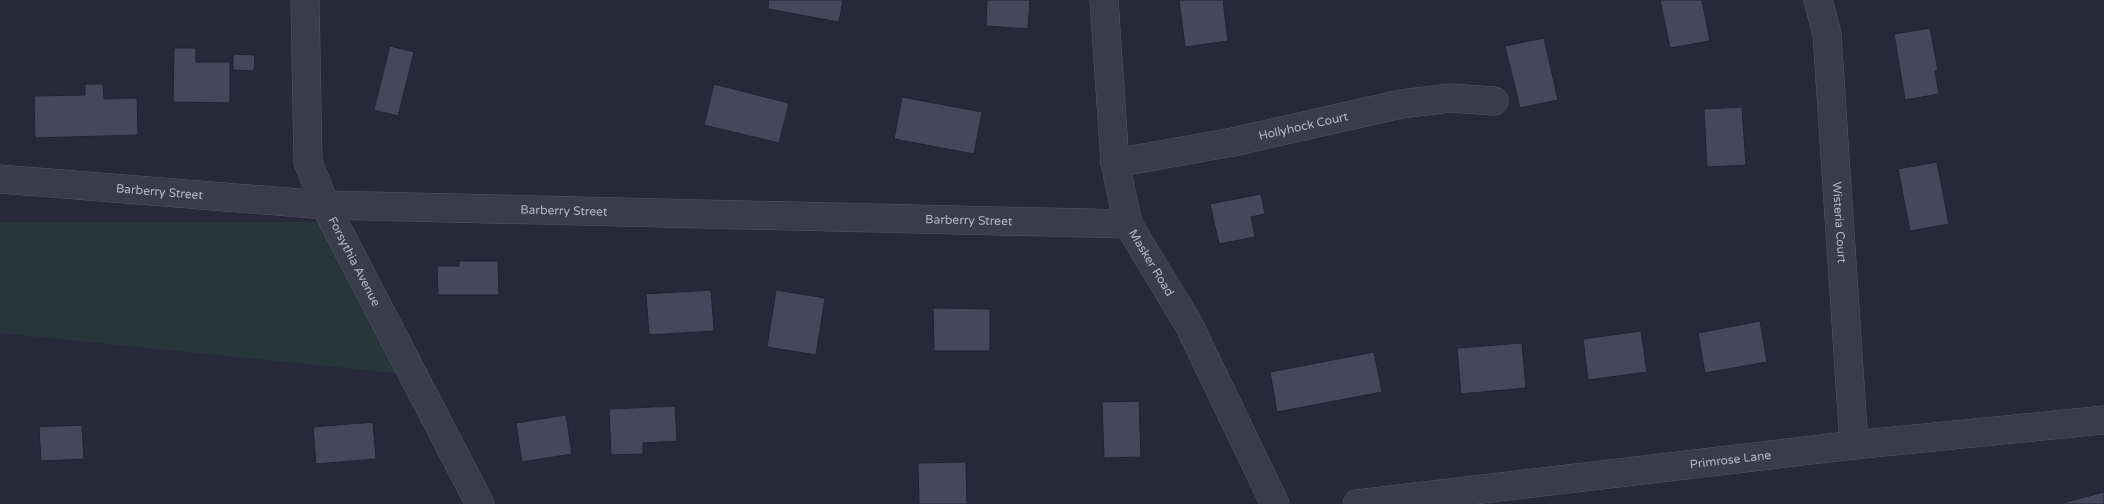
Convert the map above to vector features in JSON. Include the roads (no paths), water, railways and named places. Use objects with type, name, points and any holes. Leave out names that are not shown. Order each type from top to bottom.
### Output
[{"type":"street","name":"Forsythia Avenue","points":[[305,0],[308,162],[325,204],[480,504]]},
{"type":"street","name":"Masker Road","points":[[1104,0],[1115,163],[1128,224],[1189,325],[1275,504]]},
{"type":"street","name":"Wisteria Court","points":[[1818,0],[1827,34],[1854,445]]},
{"type":"street","name":"Hollyhock Court","points":[[1115,163],[1233,142],[1400,104],[1450,98],[1494,101]]},
{"type":"street","name":"Barberry Street","points":[[0,180],[325,204],[1128,224]]},
{"type":"street","name":"Primrose Lane","points":[[1358,504],[1854,445],[2104,420]]}]
